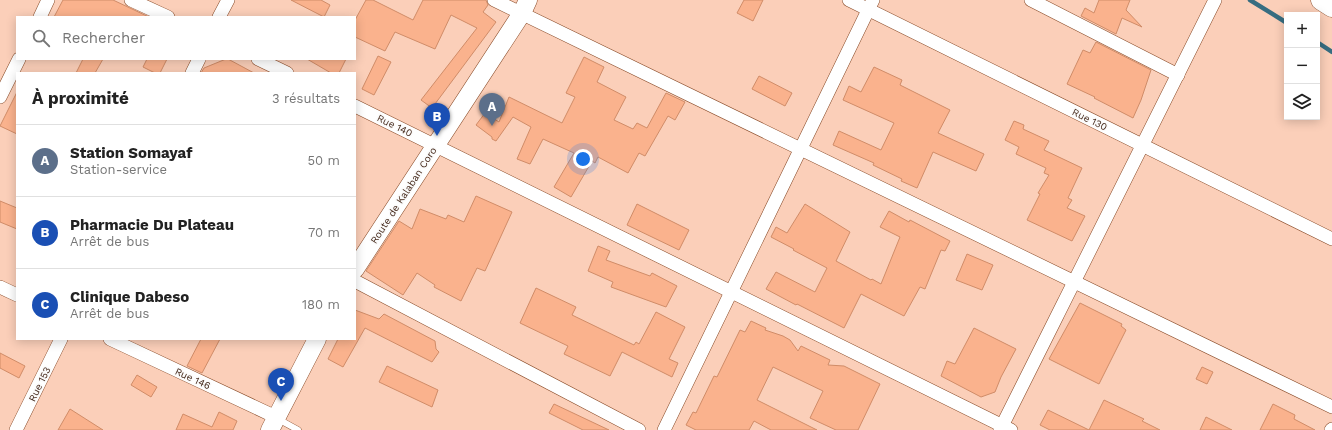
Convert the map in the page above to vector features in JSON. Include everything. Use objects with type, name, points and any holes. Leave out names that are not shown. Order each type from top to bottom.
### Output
[{"type":"main road","points":[[1321,0],[1332,7]]},
{"type":"main road","name":"Route de Kalaban Coro","points":[[356,267],[525,7]]},
{"type":"main road","points":[[273,424],[316,340]]},
{"type":"street","points":[[40,16],[48,0]]},
{"type":"street","points":[[131,0],[166,16]]},
{"type":"street","points":[[220,16],[228,0]]},
{"type":"street","points":[[494,0],[525,7],[801,149],[1332,407]]},
{"type":"street","name":"Rue 130","points":[[849,0],[870,5],[1143,145],[1332,239]]},
{"type":"street","points":[[1030,0],[1178,75]]},
{"type":"street","points":[[1005,428],[1074,282],[1216,0]]},
{"type":"street","points":[[664,430],[870,5]]},
{"type":"street","points":[[0,97],[18,60]]},
{"type":"street","points":[[192,72],[198,60]]},
{"type":"street","points":[[260,60],[285,72]]},
{"type":"street","name":"Rue 140","points":[[356,106],[732,291],[1005,428]]},
{"type":"street","points":[[356,282],[639,430]]},
{"type":"street","points":[[0,287],[16,295]]},
{"type":"street","name":"Rue 153","points":[[16,430],[61,340]]},
{"type":"street","name":"Rue 146","points":[[112,340],[273,424]]},
{"type":"lane","points":[[273,424],[298,430]]},
{"type":"building","points":[[63,0],[113,0],[147,16],[55,16]]},
{"type":"building","points":[[291,0],[321,0],[330,5],[324,16]]},
{"type":"building","points":[[366,0],[373,0],[413,20],[423,0],[486,0],[488,5],[483,12],[496,22],[432,108],[421,100],[477,28],[451,15],[435,49],[395,32],[385,51],[356,37],[356,18]]},
{"type":"building","points":[[744,0],[763,0],[753,21],[737,13]]},
{"type":"building","points":[[1099,0],[1130,0],[1126,10],[1142,27],[1122,18],[1116,34],[1081,16],[1085,8],[1094,13]]},
{"type":"building","points":[[1096,42],[1151,70],[1133,118],[1094,98],[1095,97],[1067,84],[1083,50],[1090,53]]},
{"type":"building","points":[[378,56],[391,62],[374,95],[362,89]]},
{"type":"building","points":[[584,57],[604,67],[597,82],[626,97],[614,120],[633,129],[637,123],[647,128],[666,93],[685,102],[675,120],[668,116],[645,156],[639,153],[628,173],[598,157],[595,163],[592,161],[571,197],[554,187],[574,153],[543,139],[530,164],[517,159],[531,127],[513,117],[496,141],[476,125],[485,113],[499,122],[509,97],[562,123],[575,97],[566,93]]},
{"type":"building","points":[[82,60],[102,60],[96,72],[76,72]]},
{"type":"building","points":[[146,60],[166,60],[160,72],[153,72],[143,67]]},
{"type":"building","points":[[224,60],[230,60],[252,72],[202,72],[204,68]]},
{"type":"building","points":[[309,60],[346,60],[340,72],[329,72]]},
{"type":"building","points":[[874,67],[902,80],[900,85],[950,110],[938,133],[984,154],[976,171],[933,152],[917,188],[901,181],[902,179],[873,165],[874,163],[833,145],[839,131],[881,150],[894,123],[843,100],[849,86],[861,92]]},
{"type":"building","points":[[759,76],[792,93],[785,106],[752,89]]},
{"type":"building","points":[[16,94],[16,134],[0,126]]},
{"type":"building","points":[[1014,121],[1024,125],[1023,129],[1049,141],[1044,150],[1082,168],[1068,198],[1072,200],[1067,208],[1085,216],[1072,241],[1027,220],[1040,194],[1038,193],[1049,175],[1044,173],[1046,168],[1016,154],[1019,147],[1005,140]]},
{"type":"building","points":[[476,196],[512,212],[485,271],[477,268],[461,301],[434,287],[435,285],[417,273],[403,295],[366,271],[399,221],[412,229],[420,209],[446,219],[448,215],[464,222]]},
{"type":"building","points":[[0,201],[16,208],[16,229],[0,222]]},
{"type":"building","points":[[637,204],[689,230],[679,250],[627,225]]},
{"type":"building","points":[[805,204],[850,232],[836,261],[881,284],[900,237],[880,227],[889,211],[950,241],[945,251],[941,250],[925,289],[920,287],[904,316],[861,294],[844,328],[766,289],[776,272],[815,292],[827,268],[771,237],[776,227],[787,233]]},
{"type":"building","points":[[598,246],[610,251],[606,260],[650,276],[652,273],[677,286],[666,307],[611,287],[613,282],[588,271]]},
{"type":"building","points":[[967,254],[993,265],[982,290],[956,280]]},
{"type":"building","points":[[536,288],[576,307],[572,315],[634,345],[636,342],[639,344],[656,312],[685,327],[669,359],[678,363],[672,377],[622,352],[610,376],[564,354],[568,346],[520,323]]},
{"type":"building","points":[[1080,303],[1122,324],[1121,326],[1126,330],[1099,384],[1049,359]]},
{"type":"building","points":[[356,310],[379,319],[384,314],[435,341],[436,349],[439,352],[432,362],[365,328],[343,367],[328,359],[338,340],[356,340]]},
{"type":"building","points":[[751,321],[766,328],[765,330],[790,340],[798,351],[801,346],[830,360],[828,365],[844,366],[880,384],[858,430],[836,430],[810,418],[823,391],[773,367],[757,400],[817,430],[771,430],[754,421],[749,430],[696,430],[686,425],[693,412],[696,413],[714,376],[717,377],[740,330],[745,332]]},
{"type":"building","points":[[974,328],[1016,349],[995,392],[981,397],[941,376],[947,361],[955,364]]},
{"type":"building","points":[[200,340],[219,340],[202,373],[187,366]]},
{"type":"building","points":[[0,353],[25,366],[19,378],[0,368]]},
{"type":"building","points":[[387,366],[438,390],[432,407],[379,382]]},
{"type":"building","points":[[1202,367],[1213,372],[1207,384],[1196,379]]},
{"type":"building","points":[[137,375],[157,387],[151,397],[131,385]]},
{"type":"building","points":[[1104,400],[1144,419],[1142,421],[1160,430],[1089,430]]},
{"type":"building","points":[[554,404],[609,430],[583,430],[549,413]]},
{"type":"building","points":[[1273,404],[1295,415],[1294,419],[1315,430],[1260,430]]},
{"type":"building","points":[[70,409],[103,430],[58,430]]},
{"type":"building","points":[[1048,410],[1089,430],[1050,430],[1040,425]]},
{"type":"building","points":[[219,412],[237,421],[233,430],[176,430],[183,414],[212,427]]},
{"type":"building","points":[[1206,417],[1232,430],[1200,430]]},
{"type":"waterway","points":[[1250,0],[1284,21]]},
{"type":"waterway","points":[[1320,44],[1332,52]]},
{"type":"place","name":"Station Somayaf","points":[[492,126]]},
{"type":"place","name":"Pharmacie Du Plateau","points":[[437,136]]},
{"type":"place","name":"Clinique Dabeso","points":[[281,401]]}]
